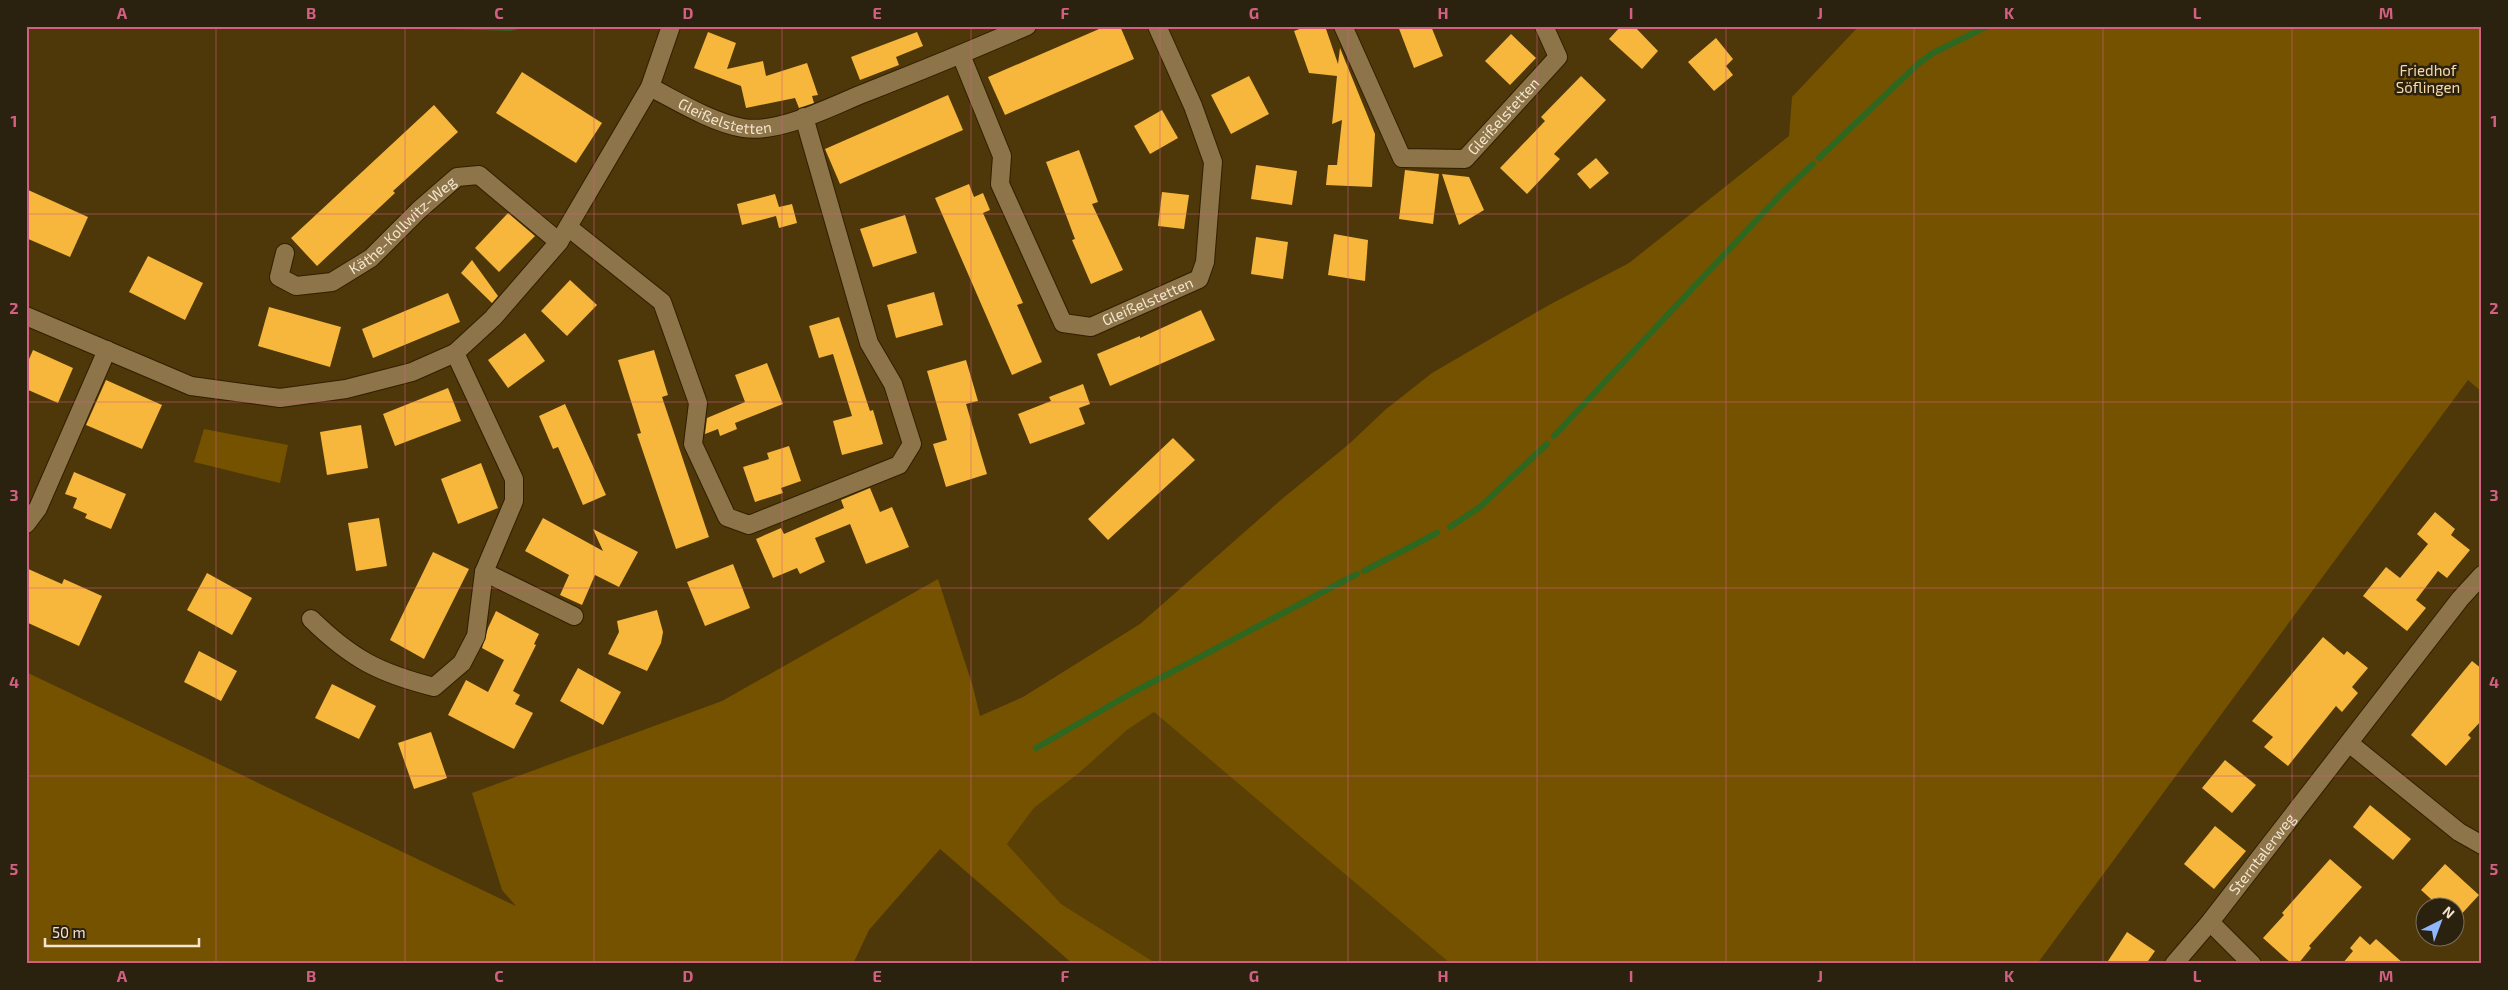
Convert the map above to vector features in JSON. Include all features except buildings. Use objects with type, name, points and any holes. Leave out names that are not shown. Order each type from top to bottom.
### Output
[{"type":"street","points":[[26,316],[191,386],[280,398],[346,389],[412,372],[455,353],[493,318],[564,234],[650,87],[671,26]]},
{"type":"street","name":"Gleißelstetten","points":[[650,87],[721,122],[744,128],[766,128],[804,117],[961,55],[1027,26]]},
{"type":"street","name":"Gleißelstetten","points":[[961,55],[1002,156],[1000,184],[1063,323],[1090,327],[1199,279],[1205,262],[1213,162],[1193,106],[1157,26]]},
{"type":"street","name":"Gleißelstetten","points":[[1343,26],[1402,158],[1465,159],[1558,57],[1544,26]]},
{"type":"street","name":"Käthe-Kollwitz-Weg","points":[[285,253],[279,277],[296,286],[332,282],[371,258],[419,210],[457,177],[480,175],[662,302],[698,404],[693,444],[727,516],[749,525],[899,465],[912,444],[893,384],[869,343],[804,117]]},
{"type":"street","points":[[26,524],[38,508],[107,350]]},
{"type":"street","points":[[311,619],[334,642],[356,658],[395,677],[434,687],[462,663],[476,636],[484,572],[514,501],[514,478],[455,353]]},
{"type":"street","points":[[484,572],[574,616]]},
{"type":"street","name":"Sterntalerweg","points":[[2174,964],[2210,922],[2460,598],[2482,575]]},
{"type":"street","points":[[2349,743],[2459,832],[2482,845]]},
{"type":"street","points":[[2210,922],[2252,964]]},
{"type":"shaded area","points":[[1154,712],[1451,964],[1157,964],[1061,904],[1007,844],[1034,808],[1079,773],[1127,730]]},
{"type":"green space","name":"Friedhof Söflingen","points":[[1859,26],[2482,26],[2482,392],[2468,380],[2037,964],[1451,964],[1154,712],[1127,730],[1079,773],[1034,808],[1007,844],[1061,904],[1157,964],[1073,964],[940,849],[869,930],[853,964],[26,963],[26,672],[516,906],[502,890],[472,793],[722,701],[938,579],[973,687],[980,716],[1023,697],[1140,624],[1282,499],[1349,444],[1385,410],[1432,373],[1549,305],[1629,263],[1789,136],[1792,97]]},
{"type":"green space","points":[[204,429],[288,445],[280,483],[194,462]]},
{"type":"waterway","points":[[451,26],[510,28],[518,26]]},
{"type":"waterway","points":[[1819,158],[1918,64],[1933,53],[1988,26]]},
{"type":"waterway","points":[[1554,436],[1782,193],[1813,164]]},
{"type":"waterway","points":[[1450,527],[1480,507],[1547,444]]},
{"type":"waterway","points":[[1364,571],[1437,533]]},
{"type":"waterway","points":[[1036,748],[1130,694],[1357,574]]}]
